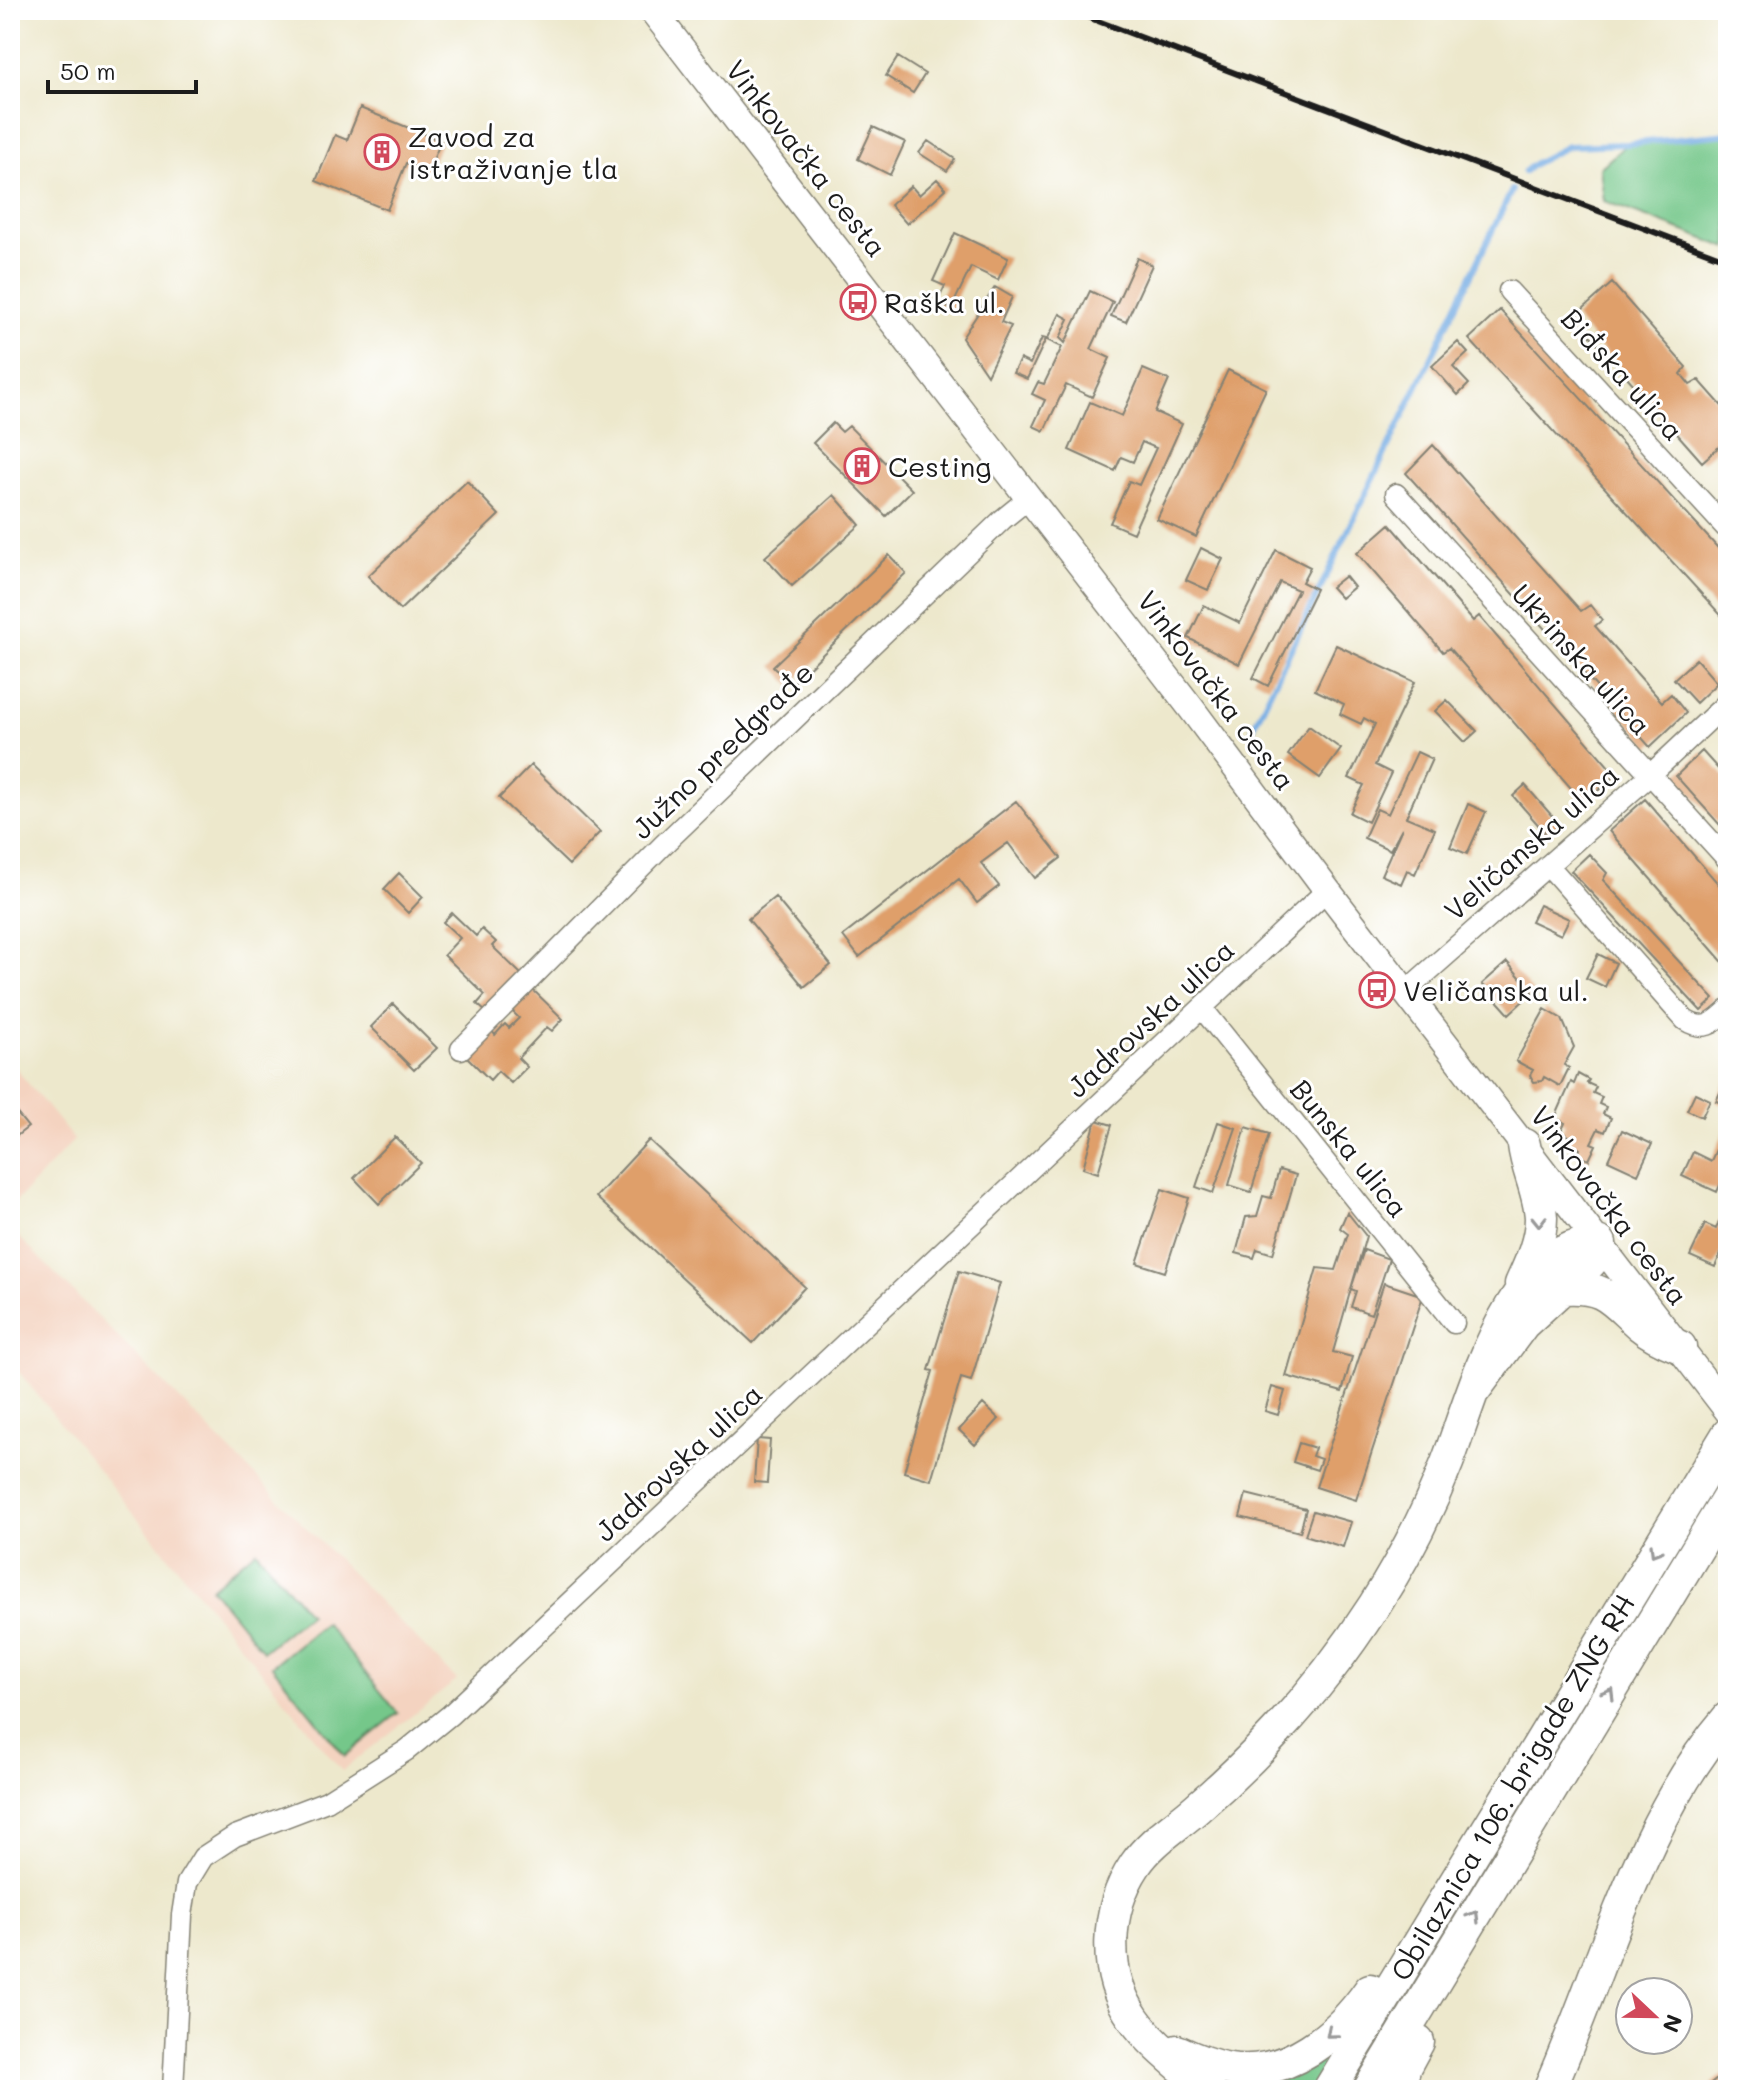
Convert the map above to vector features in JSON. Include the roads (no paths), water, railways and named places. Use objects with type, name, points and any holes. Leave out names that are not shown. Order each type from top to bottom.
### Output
[{"type":"highway","points":[[1208,2090],[1136,2022],[1123,2001],[1114,1972],[1111,1946],[1122,1889],[1136,1864],[1154,1843],[1237,1771],[1323,1676],[1362,1623],[1417,1529],[1446,1466],[1490,1344],[1514,1299],[1539,1236],[1541,1217],[1524,1145]]},
{"type":"highway","points":[[1514,1299],[1562,1252],[1576,1245],[1600,1243]]},
{"type":"highway","points":[[1475,1389],[1523,1324],[1591,1262],[1600,1243]]},
{"type":"highway","points":[[1563,1288],[1584,1286],[1613,1298],[1656,1337],[1680,1347]]},
{"type":"highway","name":"Obilaznica 106. brigade ZNG RH","points":[[1329,2090],[1728,1434]]},
{"type":"highway","name":"Obilaznica 106. brigade ZNG RH","points":[[1369,2090],[1723,1506]]},
{"type":"highway","points":[[1549,2090],[1647,1848],[1690,1770],[1728,1718]]},
{"type":"highway","points":[[1157,2043],[1210,2065],[1234,2070],[1260,2069],[1288,2061],[1313,2048],[1353,2014],[1395,1959],[1422,1936]]},
{"type":"highway","points":[[1398,2090],[1405,2066],[1434,2006],[1434,1983]]},
{"type":"main road","name":"Vinkovačka cesta","points":[[652,10],[1182,695],[1327,890],[1728,1411]]},
{"type":"street","name":"Biđska ulica","points":[[1509,291],[1728,530]]},
{"type":"street","name":"Ukrinska ulica","points":[[1396,494],[1728,860]]},
{"type":"street","name":"Južno predgrađe","points":[[461,1049],[662,846],[1003,519],[1029,498]]},
{"type":"street","name":"Veličanska ulica","points":[[1406,991],[1728,702]]},
{"type":"street","points":[[1548,865],[1685,1020],[1701,1028],[1709,1026],[1728,1010]]},
{"type":"street","name":"Jadrovska ulica","points":[[173,2090],[182,1915],[187,1883],[203,1857],[235,1836],[327,1801],[407,1750],[450,1715],[1327,890]]},
{"type":"street","name":"Bunska ulica","points":[[1202,1008],[1454,1323]]},
{"type":"waterway","points":[[1524,172],[1568,146],[1627,144],[1728,134]]},
{"type":"waterway","points":[[1253,728],[1512,190]]},
{"type":"railway","points":[[1069,10],[1728,260]]},
{"type":"place","name":"Zavod za istraživanje tla","points":[[382,152]]},
{"type":"place","name":"Raška ul.","points":[[858,302]]},
{"type":"place","name":"Cesting","points":[[862,466]]},
{"type":"place","name":"Veličanska ul.","points":[[1377,990]]}]
